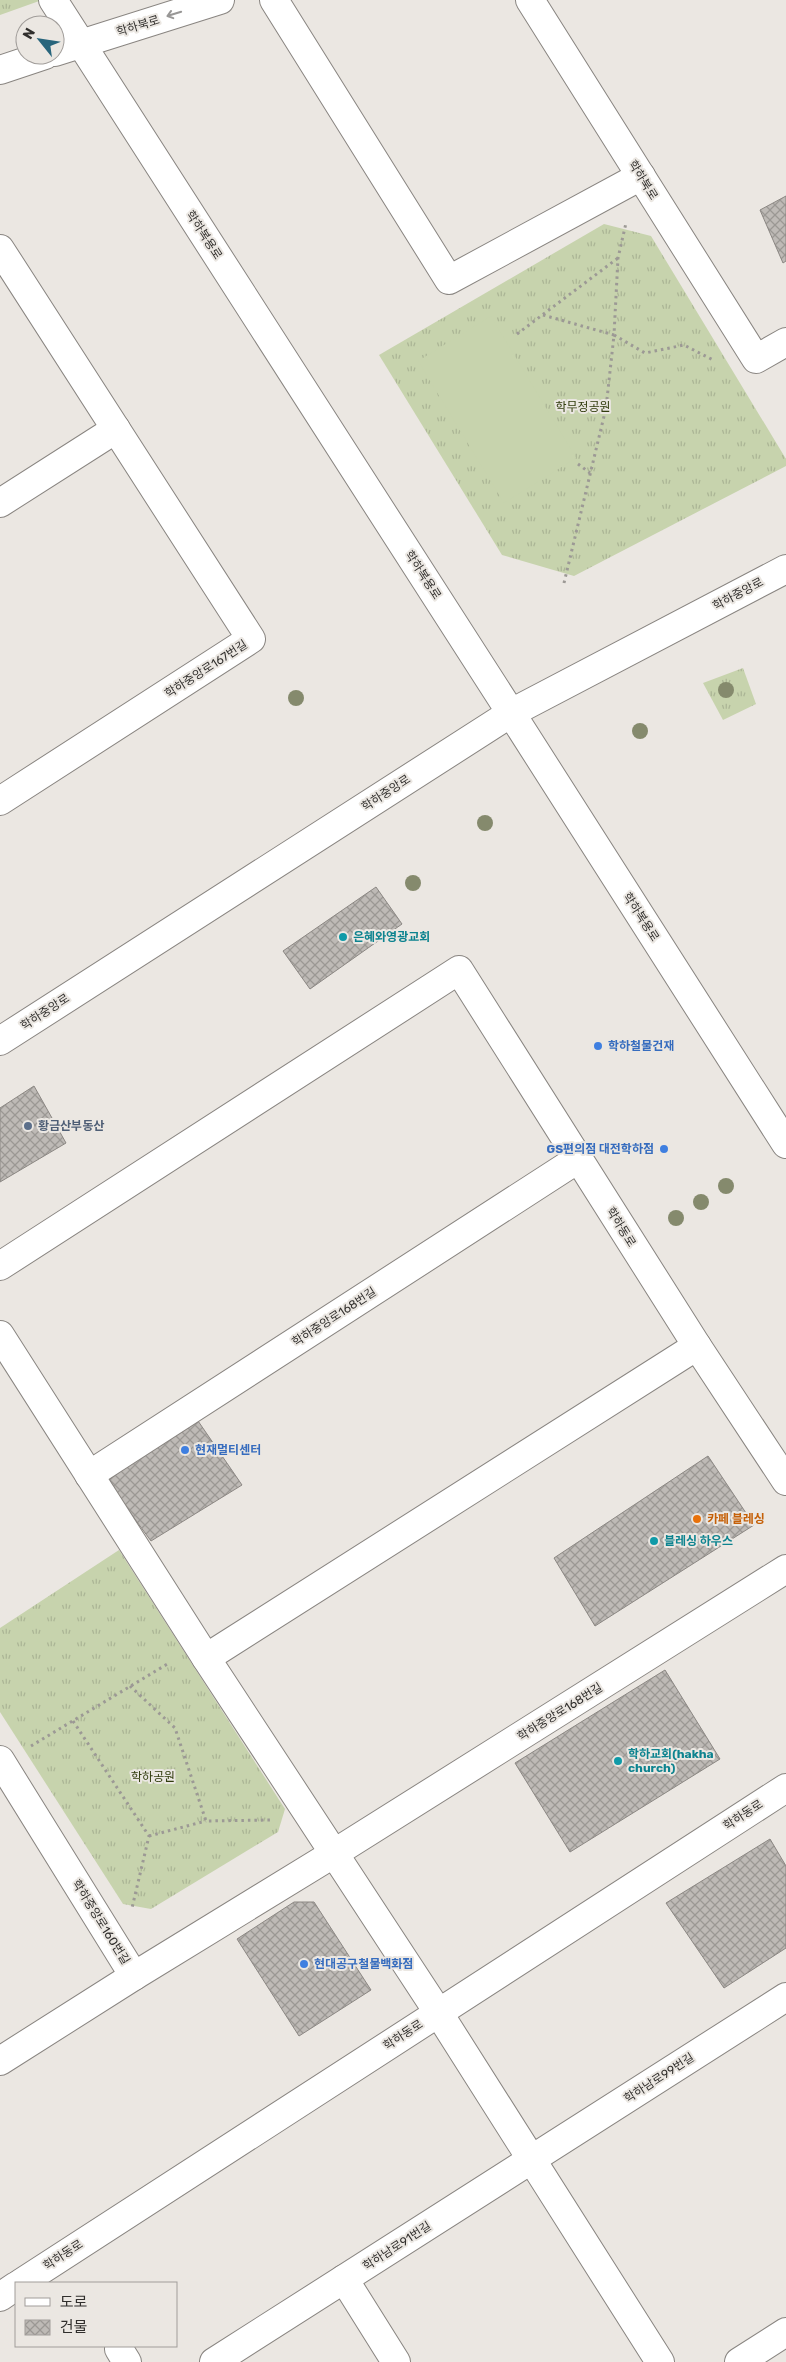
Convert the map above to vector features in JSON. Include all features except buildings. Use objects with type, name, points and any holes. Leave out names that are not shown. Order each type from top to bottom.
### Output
[{"type":"street","name":"학하북로","points":[[65,49],[220,0]]},
{"type":"street","points":[[274,0],[449,280],[641,176]]},
{"type":"street","name":"학하북로","points":[[530,0],[756,359],[786,342]]},
{"type":"street","name":"학하복용로","points":[[56,4],[786,1144]]},
{"type":"street","points":[[0,70],[15,65]]},
{"type":"street","name":"학하중앙로167번길","points":[[0,249],[252,639],[0,801]]},
{"type":"street","points":[[0,503],[116,429]]},
{"type":"street","name":"학하중앙로","points":[[0,1041],[511,713],[786,569]]},
{"type":"street","name":"학하동로","points":[[0,1266],[459,970],[697,1346],[786,1482]]},
{"type":"street","name":"학하중앙로168번길","points":[[89,1475],[578,1159]]},
{"type":"street","points":[[0,1335],[206,1658],[438,2012],[660,2362]]},
{"type":"street","points":[[206,1658],[697,1346]]},
{"type":"street","name":"학하중앙로168번길","points":[[134,1976],[333,1854],[786,1569]]},
{"type":"street","name":"학하중앙로160번길","points":[[0,2061],[134,1976],[12,1755]]},
{"type":"street","name":"학하동로","points":[[23,2282],[786,1788]]},
{"type":"street","name":"학하남로99번길","points":[[532,2160],[786,1997]]},
{"type":"street","name":"학하남로91번길","points":[[214,2362],[532,2160]]},
{"type":"street","points":[[344,2280],[396,2362]]},
{"type":"street","points":[[0,2297],[15,2287]]},
{"type":"street","points":[[739,2362],[786,2332]]},
{"type":"path","points":[[564,583],[606,408],[614,335],[618,258],[626,220]]},
{"type":"path","points":[[517,334],[618,258]]},
{"type":"path","points":[[543,315],[614,335],[645,353],[684,345],[717,362],[722,358]]},
{"type":"path","points":[[578,464],[590,474]]},
{"type":"path","points":[[12,1755],[173,1661]]},
{"type":"path","points":[[130,1686],[175,1728],[206,1821]]},
{"type":"path","points":[[73,1721],[149,1836],[132,1908]]},
{"type":"path","points":[[149,1836],[206,1821],[274,1820]]},
{"type":"green space","points":[[0,0],[42,0],[0,15]]},
{"type":"green space","name":"학무정공원","points":[[604,224],[651,236],[786,459],[786,466],[574,576],[502,555],[379,355]]},
{"type":"green space","points":[[491,316],[576,458],[504,503],[418,361]]},
{"type":"green space","points":[[743,668],[756,704],[723,720],[703,683]]},
{"type":"green space","name":"학하공원","points":[[119,1550],[285,1809],[278,1832],[151,1909],[123,1904],[0,1712],[0,1628]]},
{"type":"place","name":"은혜와영광교회","points":[[343,937]]},
{"type":"place","name":"학하철물건재","points":[[598,1046]]},
{"type":"place","name":"황금산부동산","points":[[28,1126]]},
{"type":"place","name":"GS편의점 대전학하점","points":[[664,1149]]},
{"type":"place","name":"현재멀티센터","points":[[185,1450]]},
{"type":"place","name":"카페 블레싱","points":[[697,1519]]},
{"type":"place","name":"블레싱 하우스","points":[[654,1541]]},
{"type":"place","name":"학하교회(hakha church)","points":[[618,1761]]},
{"type":"place","name":"현대공구철물백화점","points":[[304,1964]]}]
